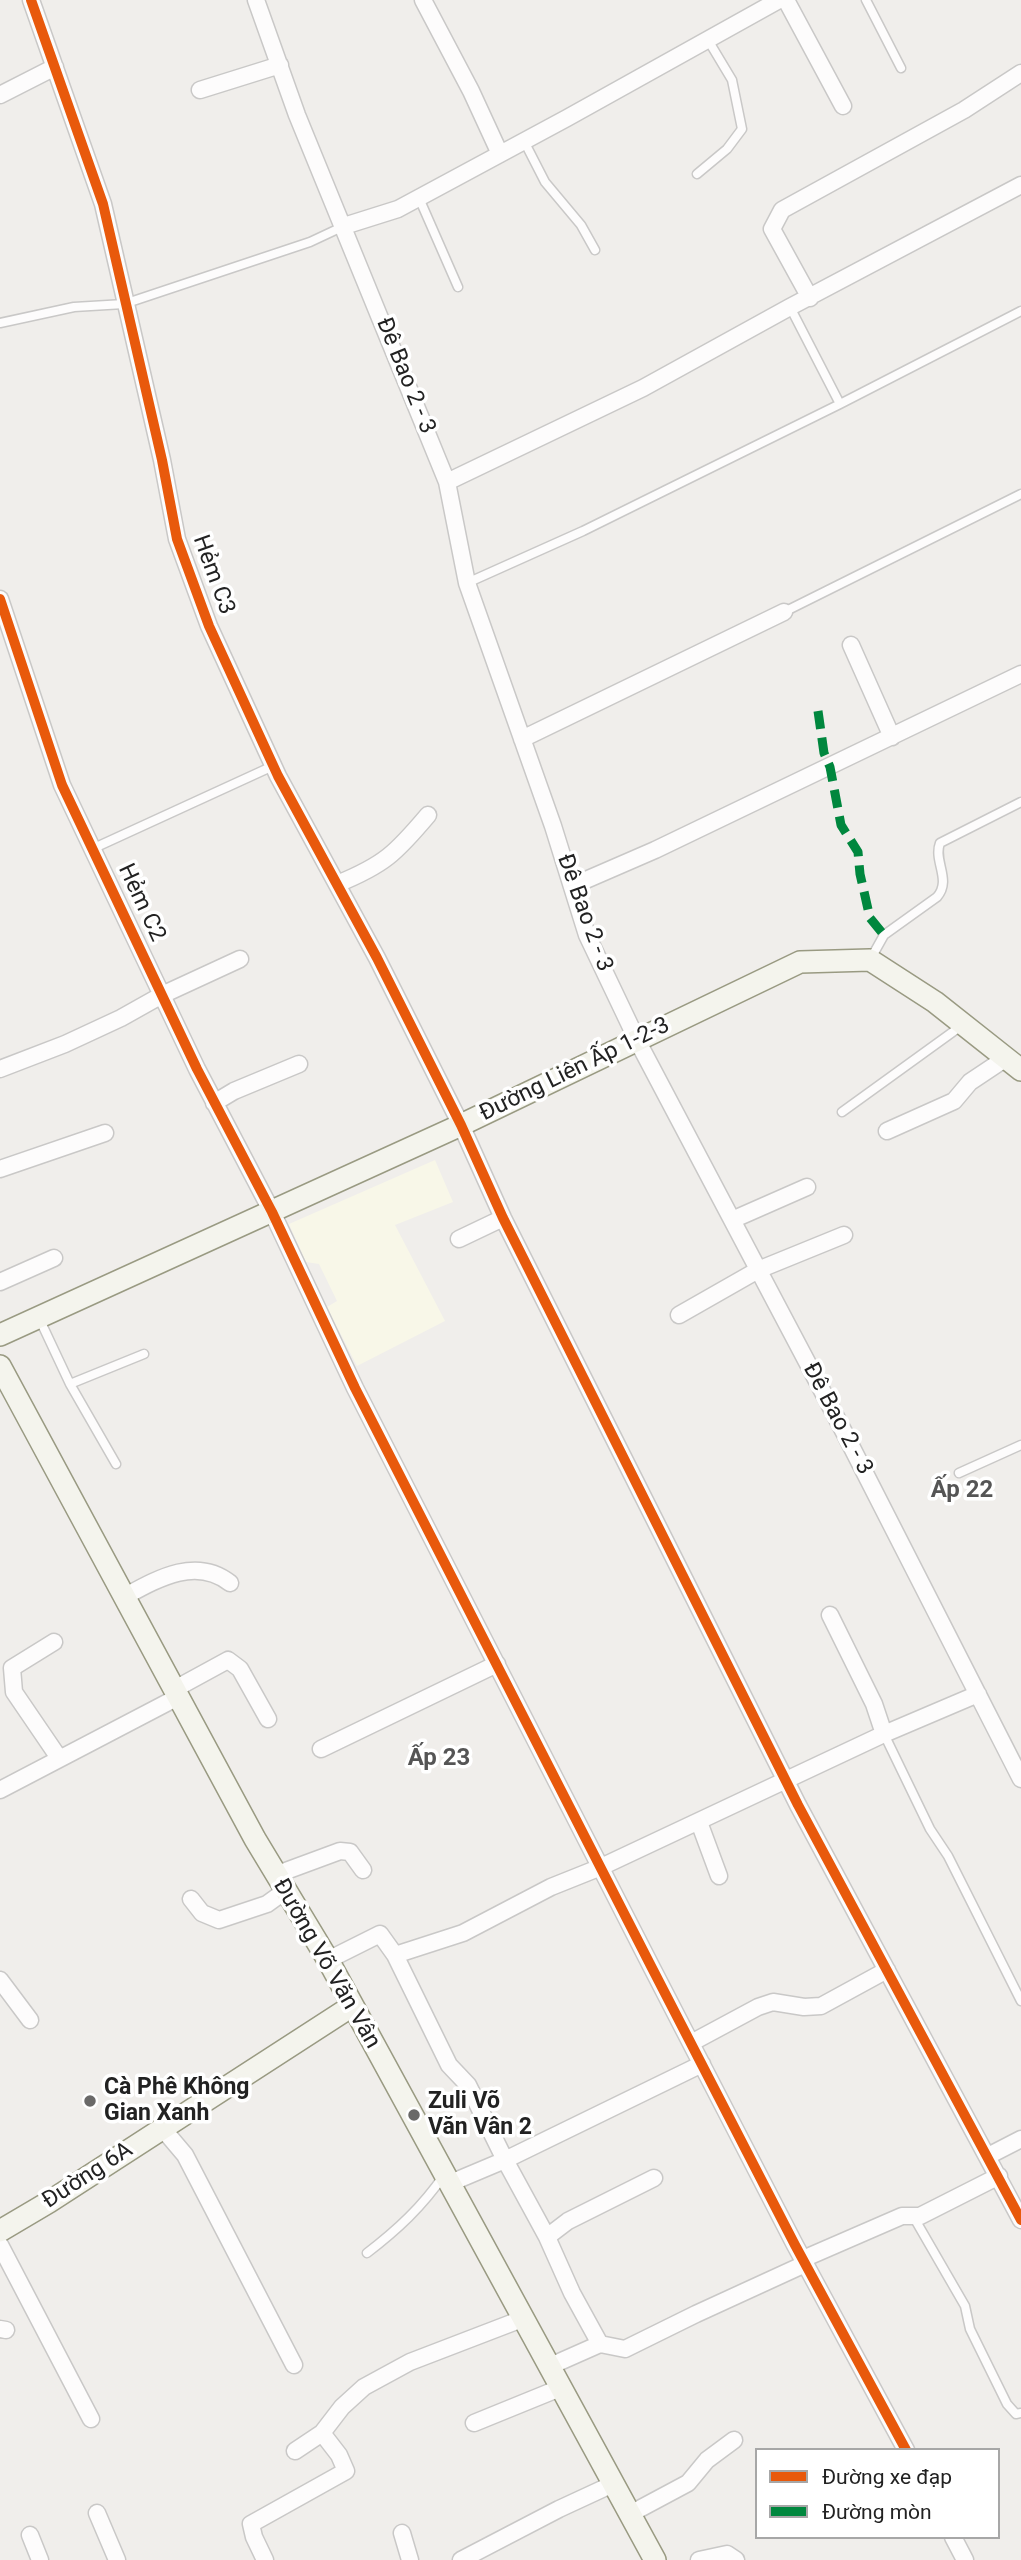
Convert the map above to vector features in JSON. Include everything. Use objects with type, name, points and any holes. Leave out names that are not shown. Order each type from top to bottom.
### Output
[{"type":"street","name":"Hẻm C3","points":[[31,0],[103,204],[162,460],[177,539],[209,626],[273,765],[377,958],[461,1125],[503,1218],[787,1781],[1021,2220]]},
{"type":"street","name":"Đê Bao 2 - 3","points":[[256,0],[297,115],[447,482],[467,583],[587,935],[637,1040],[1021,1779]]},
{"type":"street","points":[[423,0],[471,91],[500,154]]},
{"type":"street","points":[[344,226],[398,209],[779,0]]},
{"type":"street","points":[[786,0],[843,106]]},
{"type":"street","points":[[200,90],[280,65]]},
{"type":"street","points":[[0,95],[55,67]]},
{"type":"street","points":[[810,298],[772,229],[782,210],[964,110],[1021,73]]},
{"type":"street","points":[[447,482],[643,388],[790,307],[1021,186]]},
{"type":"street","name":"Hẻm C2","points":[[0,599],[62,785],[214,1103],[272,1212],[355,1388],[691,2043],[905,2448]]},
{"type":"street","points":[[522,739],[783,612]]},
{"type":"street","points":[[851,645],[892,737]]},
{"type":"street","points":[[572,886],[655,850],[1021,674]]},
{"type":"street","points":[[337,884],[363,874],[391,857],[428,815]]},
{"type":"street","points":[[0,1069],[121,1018],[162,995],[240,959]]},
{"type":"street","points":[[870,960],[934,1002],[1014,1064],[971,1082],[954,1101],[887,1131]]},
{"type":"street","name":"Đường Liên Ấp 1-2-3","points":[[0,1335],[461,1125],[800,962],[870,960]]},
{"type":"street","points":[[214,1103],[234,1091],[299,1064]]},
{"type":"street","points":[[0,1169],[105,1133]]},
{"type":"street","points":[[732,1220],[807,1187]]},
{"type":"street","points":[[459,1239],[503,1218]]},
{"type":"street","points":[[679,1315],[758,1270],[844,1235]]},
{"type":"street","points":[[0,1283],[54,1258]]},
{"type":"street","name":"Đường Võ Văn Vân","points":[[3,1380],[280,1883],[328,1961],[655,2560]]},
{"type":"street","points":[[124,1597],[161,1577],[204,1569],[220,1574],[230,1583]]},
{"type":"street","points":[[830,1615],[874,1704],[884,1734]]},
{"type":"street","points":[[54,1642],[12,1668],[14,1692],[59,1758]]},
{"type":"street","points":[[0,1790],[175,1693],[228,1660],[240,1669],[268,1719]]},
{"type":"street","points":[[321,1749],[497,1664]]},
{"type":"street","points":[[395,1955],[463,1933],[551,1887],[601,1867],[884,1734],[978,1694]]},
{"type":"street","points":[[699,1822],[719,1876]]},
{"type":"street","points":[[191,1899],[202,1913],[219,1920],[267,1904],[280,1883],[340,1852],[350,1853],[363,1870]]},
{"type":"street","points":[[328,1961],[380,1934],[395,1955],[449,2065],[468,2085],[600,2344]]},
{"type":"street","points":[[691,2043],[758,2007],[773,2002],[804,2007],[821,2006],[887,1970]]},
{"type":"street","points":[[0,1980],[30,2020]]},
{"type":"street","name":"Đường 6A","points":[[0,2231],[352,2007]]},
{"type":"street","points":[[446,2180],[505,2160],[702,2064]]},
{"type":"street","points":[[163,2129],[186,2155],[294,2365]]},
{"type":"street","points":[[988,2156],[1021,2139]]},
{"type":"street","points":[[548,2367],[600,2344],[625,2349],[804,2261],[902,2216],[920,2216],[999,2176]]},
{"type":"street","points":[[547,2236],[568,2221],[654,2178]]},
{"type":"street","points":[[0,2245],[91,2419]]},
{"type":"street","points":[[295,2451],[322,2433],[342,2407],[364,2387],[410,2362],[522,2319]]},
{"type":"street","points":[[474,2424],[560,2388]]},
{"type":"street","points":[[265,2560],[251,2524],[346,2472],[340,2455],[322,2433]]},
{"type":"street","points":[[630,2514],[688,2483],[707,2460],[734,2440]]},
{"type":"street","points":[[461,2560],[614,2484]]},
{"type":"street","points":[[97,2514],[117,2560]]},
{"type":"street","points":[[402,2533],[410,2560]]},
{"type":"street","points":[[30,2535],[40,2560]]},
{"type":"street","points":[[954,2539],[965,2560]]},
{"type":"street","points":[[699,2560],[727,2554],[736,2560]]},
{"type":"lane","points":[[866,0],[901,68]]},
{"type":"lane","points":[[696,174],[727,149],[742,130],[732,80],[708,40]]},
{"type":"lane","points":[[524,141],[545,182],[580,225],[595,250]]},
{"type":"lane","points":[[419,198],[457,287]]},
{"type":"lane","points":[[0,323],[74,307],[124,304],[310,242],[344,226]]},
{"type":"lane","points":[[790,307],[840,404]]},
{"type":"lane","points":[[467,583],[583,531],[1021,311]]},
{"type":"lane","points":[[783,612],[1021,494]]},
{"type":"lane","points":[[92,849],[273,765]]},
{"type":"lane","points":[[870,960],[884,934],[942,891],[944,883],[938,849],[940,843],[1021,803]]},
{"type":"lane","points":[[842,1112],[963,1025]]},
{"type":"lane","points":[[39,1318],[70,1384],[116,1464]]},
{"type":"lane","points":[[70,1384],[144,1354]]},
{"type":"lane","points":[[959,1473],[1021,1445]]},
{"type":"lane","points":[[884,1734],[930,1829],[948,1856],[1021,2001]]},
{"type":"lane","points":[[367,2253],[399,2228],[446,2180]]},
{"type":"lane","points":[[912,2216],[965,2306],[970,2329],[1007,2404],[1016,2414],[1021,2413]]},
{"type":"shaded area","points":[[435,1160],[453,1202],[395,1225],[445,1321],[357,1366],[327,1307],[337,1301],[319,1264],[306,1262],[289,1224]]},
{"type":"marked path","points":[[818,711],[824,753],[830,767],[841,825],[858,852],[870,918],[884,935]]},
{"type":"cycle path","points":[[31,0],[103,204],[162,460],[177,539],[209,626],[278,776],[377,958],[461,1125],[503,1218],[798,1805],[1021,2220]]},
{"type":"cycle path","points":[[0,599],[62,785],[197,1069],[272,1212],[355,1388],[652,1968],[795,2245],[905,2448]]},
{"type":"place","name":"Cà Phê Không Gian Xanh","points":[[90,2101]]},
{"type":"place","name":"Zuli Võ Văn Vân 2","points":[[414,2115]]},
{"type":"district","name":"Ấp 22","points":[[962,1491]]},
{"type":"district","name":"Ấp 23","points":[[439,1759]]}]
